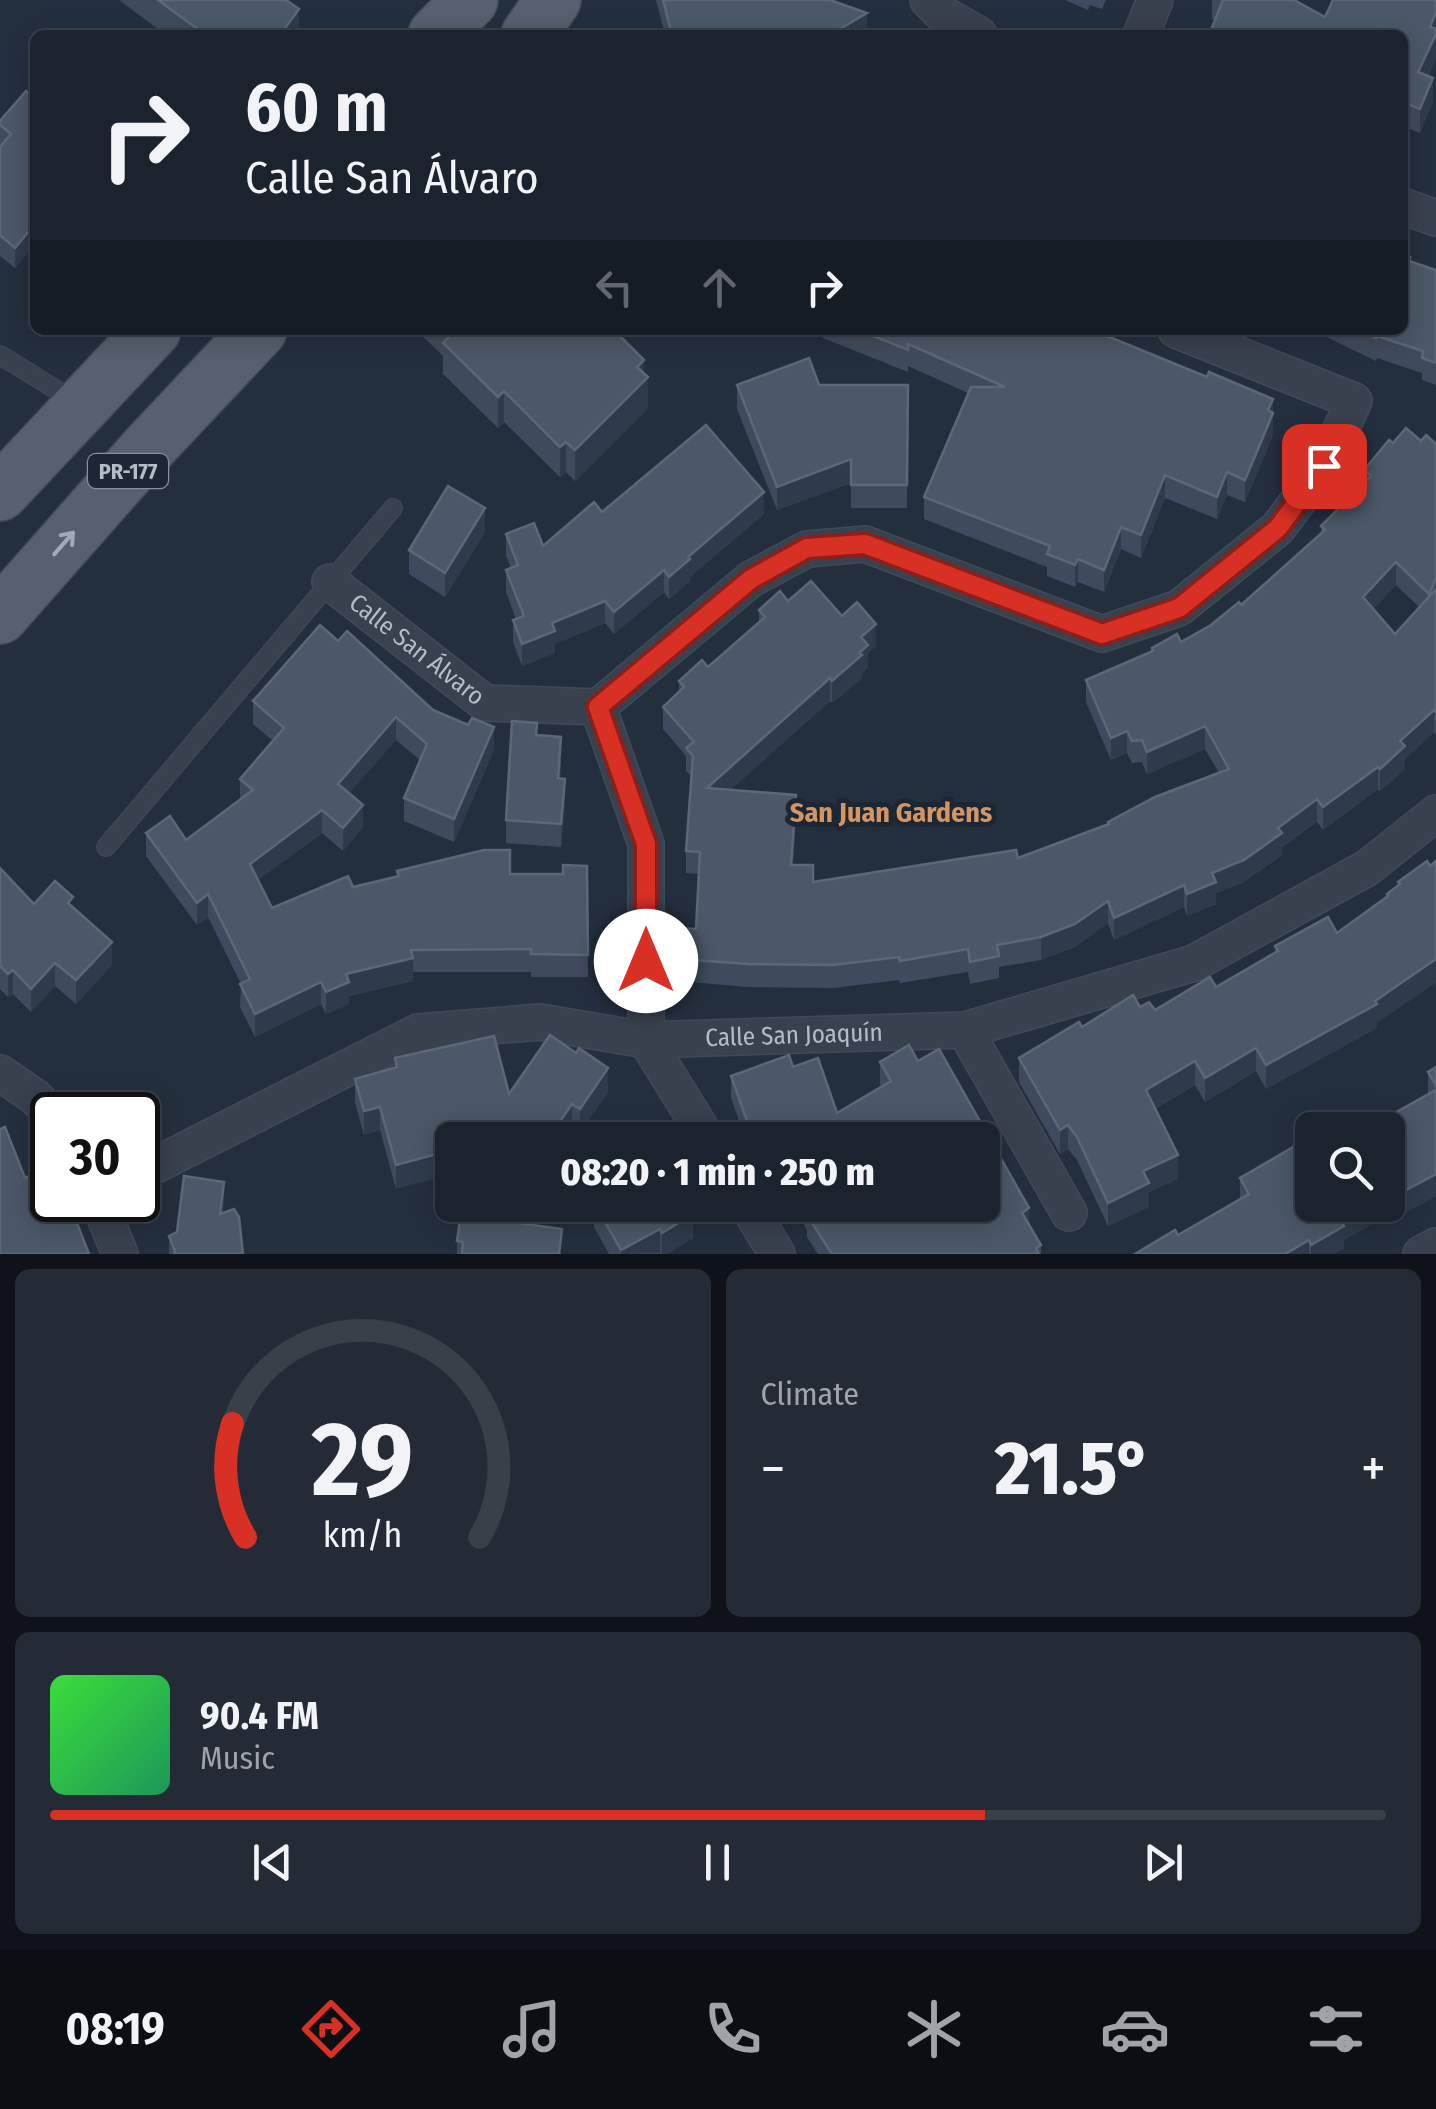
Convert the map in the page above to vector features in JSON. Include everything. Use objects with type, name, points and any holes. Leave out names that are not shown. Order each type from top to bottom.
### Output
[{"type":"main road","points":[[441,30],[470,0]]},
{"type":"main road","points":[[533,30],[553,0]]},
{"type":"main road","points":[[0,493],[148,335]]},
{"type":"main road","name":"PR-177","points":[[0,616],[254,335]]},
{"type":"street","points":[[928,0],[940,13],[970,30]]},
{"type":"street","points":[[1143,30],[1155,0]]},
{"type":"street","points":[[697,1122],[646,1040],[646,844],[598,707],[751,579],[807,548],[865,544],[1102,634],[1179,608],[1278,528],[1324,466],[1354,401],[1189,335]]},
{"type":"street","name":"Calle San Álvaro","points":[[330,582],[485,703],[598,707]]},
{"type":"street","name":"Calle San Joaquín","points":[[160,1163],[418,1032],[540,1022],[646,1040],[965,1030],[1194,964],[1367,868],[1436,813]]},
{"type":"street","points":[[965,1030],[1069,1213]]},
{"type":"street","points":[[0,1073],[30,1094]]},
{"type":"street","points":[[107,1222],[120,1254]]},
{"type":"street","points":[[757,1222],[777,1254]]},
{"type":"street","points":[[1421,1254],[1436,1246]]},
{"type":"lane","points":[[0,355],[80,405]]},
{"type":"lane","points":[[106,846],[393,508]]},
{"type":"building","points":[[158,0],[286,0],[299,9],[284,30],[199,30]]},
{"type":"building","points":[[663,0],[830,0],[867,13],[842,30],[671,30]]},
{"type":"building","points":[[1223,0],[1294,0],[1325,17],[1333,0],[1436,0],[1430,27],[1436,29],[1436,34],[1418,72],[1433,78],[1420,109],[1408,104],[1408,30],[1211,30]]},
{"type":"building","points":[[26,91],[30,95],[30,232],[15,248],[0,235],[0,147],[11,134],[0,121]]},
{"type":"building","points":[[1408,256],[1409,261],[1436,270],[1436,363],[1422,358],[1423,351],[1370,335],[1408,335]]},
{"type":"building","points":[[451,335],[619,335],[644,360],[637,367],[648,377],[575,450],[566,442],[560,447],[504,391],[498,397],[443,343]]},
{"type":"building","points":[[870,335],[1108,335],[1207,377],[1209,372],[1273,399],[1268,410],[1273,413],[1245,480],[1227,472],[1217,497],[1165,475],[1141,535],[1121,527],[1104,570],[1078,559],[1075,565],[1047,554],[1050,546],[924,497],[971,387],[1005,387],[908,344],[908,350]]},
{"type":"building","points":[[809,358],[819,385],[908,385],[907,485],[851,485],[851,459],[777,487],[737,385]]},
{"type":"building","points":[[706,425],[764,492],[669,577],[664,570],[614,612],[605,601],[552,623],[555,631],[522,644],[513,620],[524,616],[506,570],[518,565],[506,534],[534,523],[543,546],[594,502],[602,512]]},
{"type":"building","points":[[1406,428],[1421,441],[1426,435],[1436,444],[1436,578],[1429,594],[1396,562],[1363,597],[1395,634],[1436,589],[1436,712],[1400,741],[1405,746],[1380,769],[1323,807],[1317,799],[1278,828],[1282,833],[1244,860],[1212,873],[1216,882],[1187,894],[1184,885],[1114,918],[1108,901],[1075,924],[1041,937],[997,945],[999,956],[970,962],[968,949],[900,961],[899,957],[833,965],[667,958],[668,927],[696,929],[700,852],[686,851],[693,756],[686,748],[694,742],[663,707],[684,687],[679,681],[702,660],[708,667],[765,617],[759,610],[780,591],[788,601],[811,581],[842,616],[857,602],[876,624],[861,637],[868,645],[859,653],[862,655],[832,681],[830,678],[707,788],[796,795],[791,865],[813,865],[813,882],[1016,850],[1018,858],[1109,824],[1155,797],[1229,769],[1205,726],[1147,752],[1142,740],[1132,741],[1127,731],[1111,738],[1086,680],[1153,651],[1152,648],[1177,634],[1181,642],[1211,625],[1239,602],[1241,605],[1325,530],[1321,526],[1371,476],[1364,470],[1389,440],[1393,443]]},
{"type":"building","points":[[448,486],[485,508],[445,573],[409,550]]},
{"type":"building","points":[[320,625],[338,641],[347,631],[433,710],[468,725],[472,718],[494,727],[454,819],[404,798],[427,744],[396,717],[338,784],[363,805],[343,828],[322,810],[250,864],[272,908],[348,876],[353,887],[399,876],[397,871],[484,850],[510,850],[510,874],[563,874],[563,865],[587,866],[588,955],[531,954],[531,949],[411,950],[413,958],[346,974],[349,982],[326,992],[321,982],[255,1014],[240,984],[250,979],[208,894],[197,903],[146,833],[170,816],[186,840],[253,790],[240,779],[284,728],[253,701]]},
{"type":"building","points":[[512,721],[537,723],[536,735],[561,737],[558,778],[565,779],[561,824],[506,820]]},
{"type":"building","points":[[1427,861],[1430,866],[1436,861],[1436,959],[1375,1001],[1377,1004],[1266,1065],[1256,1048],[1205,1078],[1195,1061],[1146,1090],[1178,1155],[1143,1171],[1149,1183],[1108,1203],[1077,1137],[1068,1125],[1060,1130],[1019,1058],[1079,1022],[1082,1027],[1133,995],[1140,1007],[1149,1002],[1155,1010],[1210,977],[1216,987],[1278,951],[1275,946],[1328,917],[1337,933]]},
{"type":"building","points":[[0,868],[34,904],[55,881],[73,897],[68,903],[112,942],[76,980],[55,963],[31,989],[13,970],[8,974],[0,966]]},
{"type":"building","points":[[550,1035],[576,1053],[579,1048],[608,1068],[580,1109],[572,1104],[560,1122],[435,1122],[435,1155],[396,1165],[380,1107],[364,1111],[355,1079],[397,1067],[395,1058],[494,1036],[509,1094]]},
{"type":"building","points":[[909,1045],[918,1061],[939,1049],[980,1122],[747,1122],[731,1076],[789,1055],[793,1067],[818,1058],[837,1113],[891,1081],[880,1062]]},
{"type":"building","points":[[1436,1067],[1436,1086],[1428,1072]]},
{"type":"building","points":[[1436,1090],[1436,1174],[1406,1190],[1405,1112],[1396,1112]]},
{"type":"building","points":[[5,1127],[25,1178],[30,1176],[30,1222],[77,1222],[89,1254],[0,1254],[0,1129]]},
{"type":"building","points":[[1295,1146],[1295,1222],[1341,1222],[1344,1226],[1311,1245],[1309,1240],[1285,1254],[1135,1254],[1175,1230],[1178,1235],[1249,1194],[1240,1178]]},
{"type":"building","points":[[1000,1157],[1029,1208],[1022,1213],[1041,1245],[1036,1248],[1039,1254],[832,1254],[811,1222],[1000,1222]]},
{"type":"building","points":[[184,1176],[224,1182],[220,1214],[234,1209],[239,1217],[243,1254],[174,1254],[169,1236],[177,1232]]},
{"type":"building","points":[[460,1222],[518,1222],[562,1229],[559,1254],[462,1254],[463,1242],[457,1241]]},
{"type":"building","points":[[605,1222],[680,1222],[662,1233],[660,1229],[621,1250]]},
{"type":"district","name":"San Juan Gardens","points":[[891,812]]},
{"type":"route","points":[[646,961],[646,844],[598,707],[751,579],[807,548],[865,544],[1102,634],[1179,608],[1278,528],[1324,466]]}]
